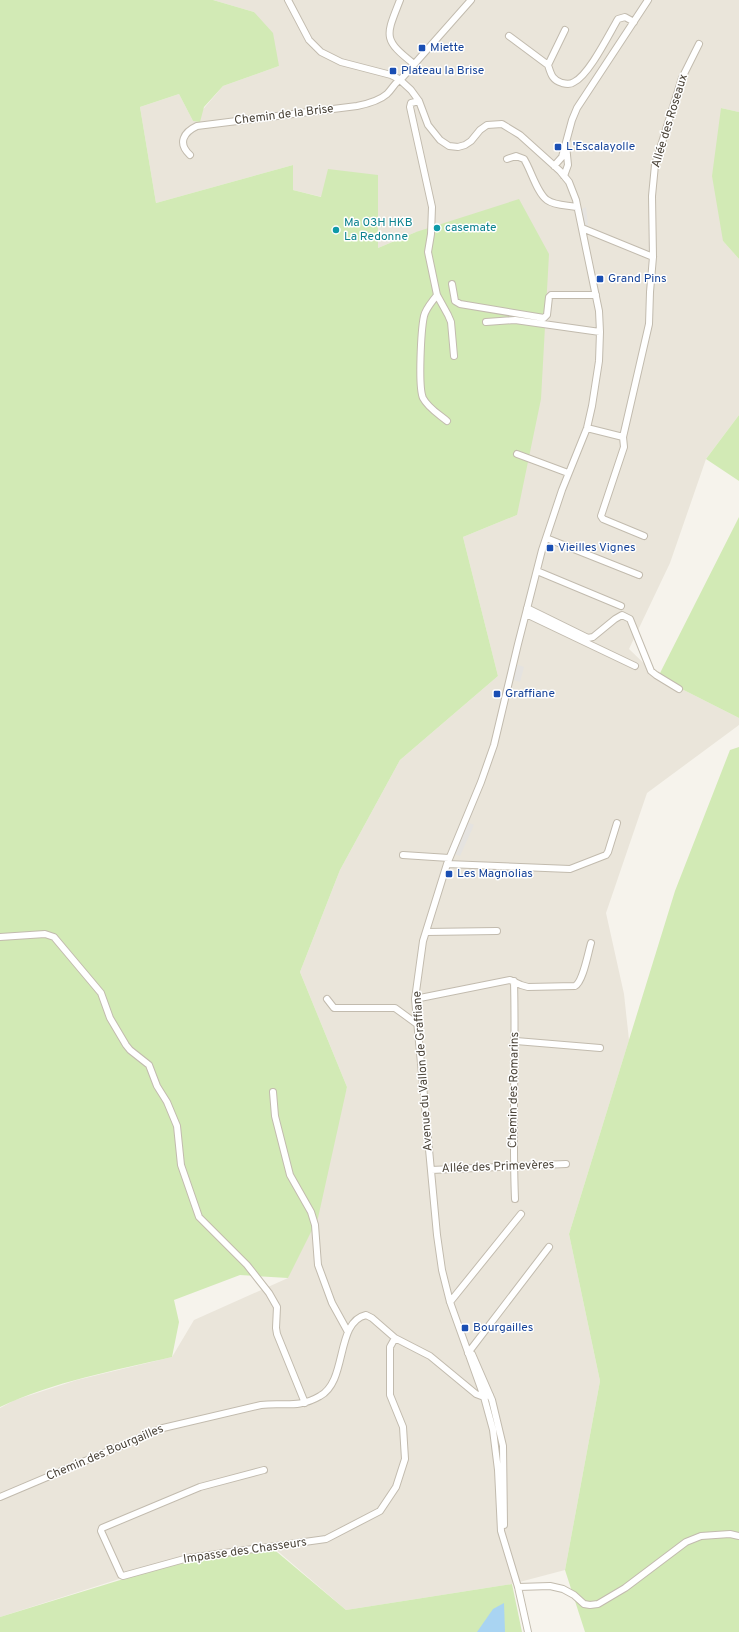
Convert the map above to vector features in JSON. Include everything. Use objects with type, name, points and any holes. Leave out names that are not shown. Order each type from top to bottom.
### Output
[{"type":"street","points":[[288,0],[309,40],[321,52],[341,62],[385,72],[399,79]]},
{"type":"street","points":[[400,0],[390,25],[389,38],[395,48],[414,64]]},
{"type":"street","name":"Chemin de la Brise","points":[[190,155],[185,150],[183,144],[184,136],[188,130],[197,126],[362,105],[382,98],[390,91],[395,82],[414,64],[471,0]]},
{"type":"street","points":[[554,166],[562,157],[572,120],[577,108],[648,0]]},
{"type":"street","points":[[509,36],[548,65],[552,78],[556,81],[568,84],[574,83],[584,76],[618,19],[625,17],[634,22]]},
{"type":"street","points":[[548,65],[565,30]]},
{"type":"street","name":"Allée des Roseaux","points":[[644,536],[603,519],[601,516],[624,447],[623,437],[649,324],[653,258],[652,196],[655,165],[682,78],[699,44]]},
{"type":"street","name":"Avenue du Vallon de Graffiane","points":[[399,79],[411,90],[419,101],[428,125],[440,140],[449,146],[458,147],[465,145],[487,125],[502,124],[520,135],[564,176],[574,193],[596,295],[600,332],[597,377],[592,406],[586,428],[568,473],[536,571],[494,745],[481,782],[448,861],[426,932],[422,948],[415,999],[441,1264],[450,1302],[463,1338],[498,1422],[503,1446],[504,1526],[508,1555],[518,1587],[528,1632]]},
{"type":"street","points":[[419,101],[411,104],[410,107],[432,206],[431,234],[428,252],[437,295],[451,322],[454,356]]},
{"type":"street","points":[[564,176],[568,165],[566,142]]},
{"type":"street","points":[[508,159],[516,156],[524,159],[546,200],[557,204],[577,207]]},
{"type":"street","points":[[582,228],[653,258]]},
{"type":"street","points":[[452,284],[453,296],[455,301],[460,304],[544,318],[548,315],[549,297],[551,295],[596,295]]},
{"type":"street","points":[[437,295],[429,304],[424,316],[420,382],[423,399],[447,421]]},
{"type":"street","points":[[486,322],[514,320],[600,332]]},
{"type":"street","points":[[586,428],[623,437]]},
{"type":"street","points":[[517,454],[568,473]]},
{"type":"street","points":[[546,538],[639,575]]},
{"type":"street","points":[[536,571],[621,606]]},
{"type":"street","points":[[526,611],[635,666]]},
{"type":"street","points":[[526,611],[588,638],[593,637],[614,619],[622,615],[630,619],[651,671],[679,689]]},
{"type":"street","points":[[403,855],[448,861],[570,869],[606,855],[616,823]]},
{"type":"street","points":[[426,932],[497,931]]},
{"type":"street","points":[[0,937],[45,934],[54,937],[101,993],[110,1018],[130,1050],[149,1065],[157,1086],[167,1102],[177,1126],[181,1165],[199,1217],[247,1265],[273,1299],[278,1313],[276,1328],[306,1403]]},
{"type":"street","points":[[415,999],[504,981],[514,981],[528,987],[575,986],[578,985],[581,978],[591,943]]},
{"type":"street","name":"Chemin des Romarins","points":[[514,981],[516,1041],[514,1165],[515,1199]]},
{"type":"street","points":[[327,999],[334,1008],[395,1008],[417,1024]]},
{"type":"street","points":[[516,1041],[600,1048]]},
{"type":"street","points":[[273,1092],[275,1116],[290,1175],[311,1212],[315,1225],[318,1266],[332,1303],[348,1332]]},
{"type":"street","name":"Allée des Primevères","points":[[431,1170],[514,1165],[566,1164]]},
{"type":"street","points":[[450,1302],[521,1214]]},
{"type":"street","points":[[469,1352],[549,1247]]},
{"type":"street","name":"Chemin des Bourgailles","points":[[0,1497],[163,1428],[261,1405],[271,1404],[287,1406],[306,1403],[323,1394],[332,1384],[348,1332],[354,1322],[366,1315],[372,1318],[395,1338],[425,1352],[476,1394],[487,1396]]},
{"type":"street","name":"Impasse des Chasseurs","points":[[264,1470],[200,1487],[102,1528],[101,1531],[121,1575],[123,1576],[193,1557],[326,1539],[380,1510],[396,1487],[404,1459],[403,1427],[390,1395],[390,1347],[395,1338]]},
{"type":"street","points":[[518,1587],[550,1586],[562,1588],[574,1595],[584,1604],[598,1604],[625,1588],[686,1542],[701,1536],[730,1534],[739,1536]]},
{"type":"shaded area","points":[[213,0],[739,0],[739,112],[721,108],[723,241],[739,259],[739,415],[706,459],[670,563],[629,649],[658,677],[739,718],[739,725],[647,793],[606,913],[624,994],[629,1040],[569,1234],[600,1381],[565,1570],[512,1584],[346,1610],[273,1547],[163,1565],[0,1617],[0,1408],[15,1400],[77,1380],[172,1357],[194,1320],[288,1278],[347,1087],[300,972],[340,870],[400,760],[498,676],[463,537],[517,515],[416,232],[378,248],[378,175],[322,197],[293,190],[293,165],[156,203],[140,107],[179,94],[193,121],[223,86],[279,66],[254,12]]},
{"type":"shaded area","points":[[586,207],[588,225],[582,228],[578,211]]},
{"type":"shaded area","points":[[513,663],[524,667],[520,682],[510,679]]},
{"type":"shaded area","points":[[465,821],[474,825],[460,856],[451,853]]},
{"type":"green space","points":[[0,0],[213,0],[254,12],[273,33],[279,66],[223,86],[204,107],[200,122],[193,121],[179,94],[140,107],[156,203],[293,165],[293,190],[321,197],[328,169],[378,175],[378,248],[416,232],[519,199],[549,254],[541,399],[517,515],[463,537],[498,676],[400,760],[340,870],[300,972],[347,1087],[318,1218],[288,1278],[240,1275],[174,1300],[179,1322],[172,1357],[107,1372],[41,1390],[0,1407]]},
{"type":"green space","points":[[721,108],[739,112],[739,259],[723,241],[712,176]]},
{"type":"green space","points":[[739,415],[739,481],[706,459]]},
{"type":"green space","points":[[739,517],[739,718],[658,677]]},
{"type":"green space","points":[[739,747],[739,1632],[585,1632],[565,1570],[600,1381],[569,1234],[675,891],[730,750]]},
{"type":"green space","points":[[271,1547],[346,1610],[512,1584],[522,1632],[0,1632],[0,1617],[169,1565]]},
{"type":"water","points":[[504,1603],[505,1632],[477,1632],[493,1609]]},
{"type":"place","name":"Miette","points":[[422,48]]},
{"type":"place","name":"Plateau la Brise","points":[[393,71]]},
{"type":"place","name":"L'Escalayolle","points":[[558,147]]},
{"type":"place","name":"casemate","points":[[437,228]]},
{"type":"place","name":"Ma 03H HKB La Redonne","points":[[336,230]]},
{"type":"place","name":"Grand Pins","points":[[600,279]]},
{"type":"place","name":"Vieilles Vignes","points":[[550,548]]},
{"type":"place","name":"Graffiane","points":[[497,694]]},
{"type":"place","name":"Les Magnolias","points":[[449,874]]},
{"type":"place","name":"Bourgailles","points":[[465,1328]]}]
